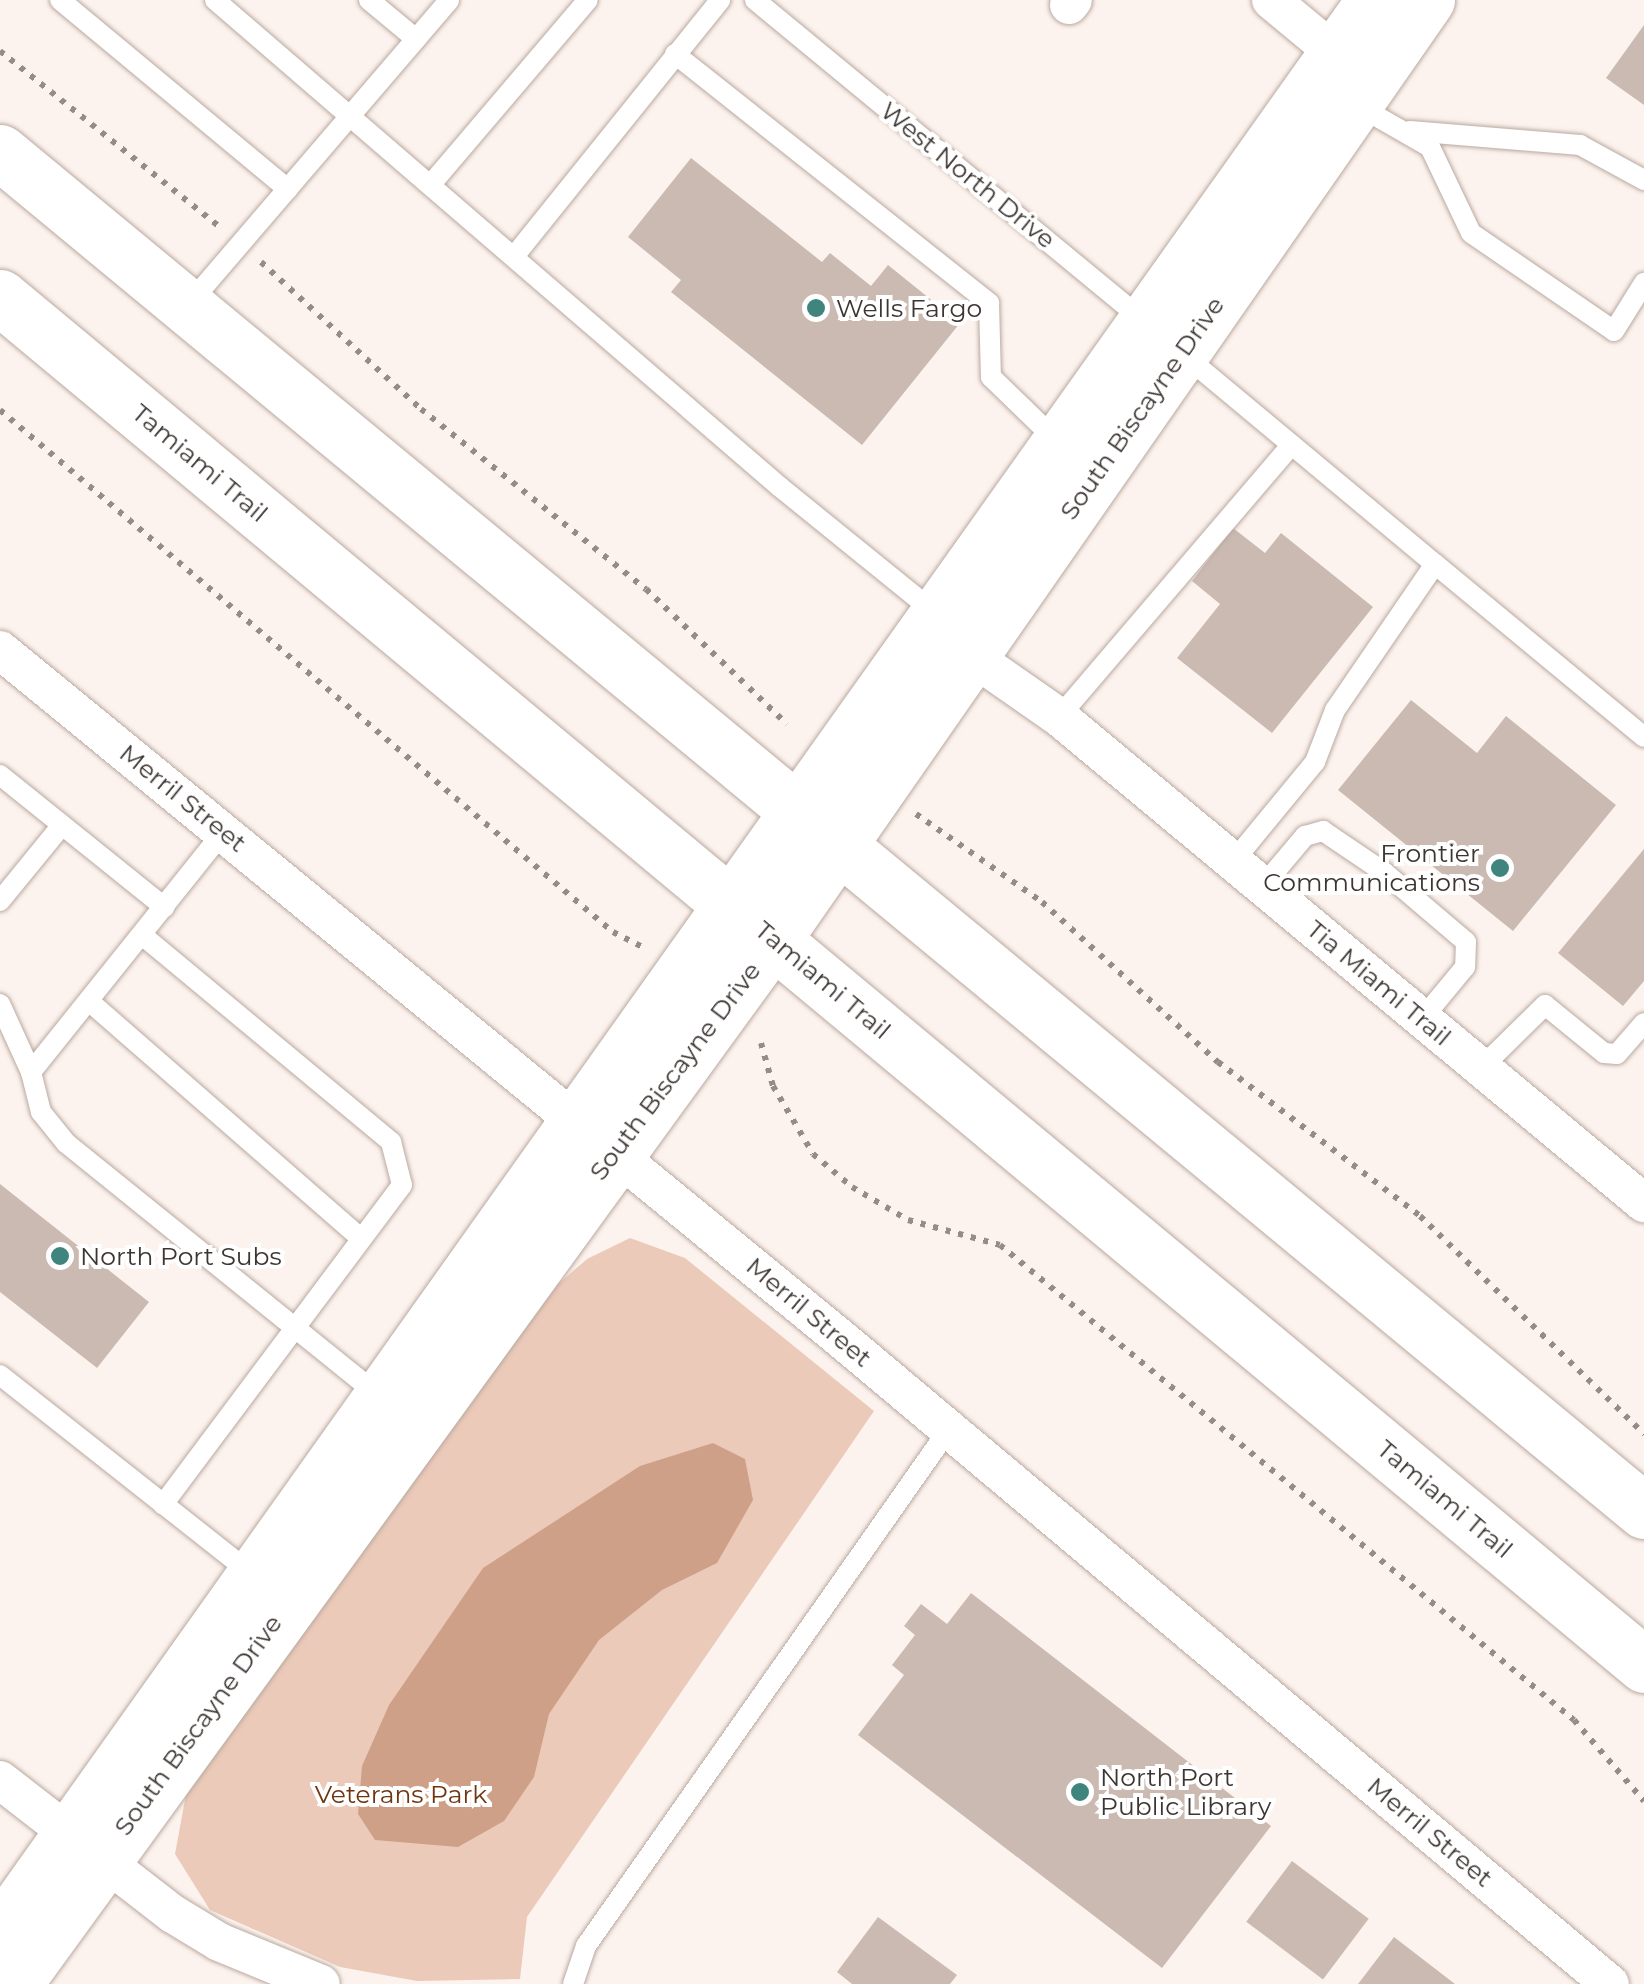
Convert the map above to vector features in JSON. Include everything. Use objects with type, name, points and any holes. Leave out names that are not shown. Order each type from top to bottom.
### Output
[{"type":"street","points":[[1271,0],[1353,79]]},
{"type":"street","name":"South Biscayne Drive","points":[[1353,79],[1374,0]]},
{"type":"street","name":"South Biscayne Drive","points":[[0,1932],[84,1850],[596,1137],[733,904],[820,826],[970,656],[1162,337],[1353,79],[1427,0]]},
{"type":"street","points":[[0,152],[1644,1511]]},
{"type":"street","name":"Tamiami Trail","points":[[0,297],[1644,1665]]},
{"type":"street","name":"South Biscayne Drive","points":[[14,1984],[84,1850],[254,1575],[381,1398],[596,1137],[774,938],[820,826],[937,614],[1058,442],[1162,337]]},
{"type":"street","name":"Merril Street","points":[[0,650],[949,1429],[1610,1984]]},
{"type":"street","name":"Tia Miami Trail","points":[[970,656],[1059,717],[1644,1203]]},
{"type":"street","points":[[0,1780],[84,1850],[219,1942],[321,1984]]},
{"type":"lane","points":[[60,0],[288,189]]},
{"type":"lane","points":[[215,0],[516,254],[780,487],[937,614]]},
{"type":"lane","points":[[369,0],[416,39]]},
{"type":"lane","points":[[187,307],[449,0]]},
{"type":"lane","points":[[432,183],[588,0]]},
{"type":"lane","points":[[516,254],[720,0]]},
{"type":"lane","name":"West North Drive","points":[[754,0],[1644,737]]},
{"type":"lane","points":[[675,54],[989,303],[991,377],[1058,442]]},
{"type":"lane","points":[[1353,79],[1430,147],[1472,232],[1614,331],[1644,282]]},
{"type":"lane","points":[[1410,131],[1580,144],[1644,180]]},
{"type":"lane","points":[[1059,717],[1153,613],[1290,446]]},
{"type":"lane","points":[[1233,862],[1315,762],[1335,710],[1435,564]]},
{"type":"lane","points":[[0,775],[164,907]]},
{"type":"lane","points":[[0,902],[62,825]]},
{"type":"lane","points":[[32,1072],[224,831]]},
{"type":"lane","points":[[1262,887],[1305,836],[1323,831],[1385,873],[1466,942],[1465,968],[1422,1019]]},
{"type":"lane","points":[[142,935],[391,1142],[402,1186],[293,1326],[163,1504]]},
{"type":"lane","points":[[90,1002],[361,1238]]},
{"type":"lane","points":[[0,1004],[32,1072],[41,1112],[66,1142],[381,1398]]},
{"type":"lane","points":[[1481,1068],[1545,1005],[1604,1053],[1616,1054],[1644,1023]]},
{"type":"lane","points":[[0,1375],[254,1575]]},
{"type":"lane","points":[[572,1984],[586,1946],[949,1429]]},
{"type":"path","points":[[0,51],[240,245],[421,409],[646,590],[787,724]]},
{"type":"path","points":[[0,410],[613,932],[649,950]]},
{"type":"path","points":[[915,814],[1042,902],[1218,1062],[1420,1216],[1644,1434]]},
{"type":"path","points":[[761,1044],[773,1086],[813,1154],[852,1187],[908,1220],[1000,1245],[1574,1720],[1644,1801]]},
{"type":"green space","name":"Veterans Park","points":[[630,1238],[685,1258],[874,1411],[527,1917],[520,1979],[417,1981],[340,1967],[210,1910],[175,1854],[186,1794],[557,1285],[587,1259]]},
{"type":"shaded area","points":[[713,1443],[745,1459],[753,1500],[717,1563],[662,1590],[599,1640],[549,1714],[534,1777],[504,1821],[458,1847],[375,1840],[358,1814],[362,1766],[389,1705],[483,1568],[640,1466]]},
{"type":"building","points":[[1644,25],[1644,105],[1606,78]]},
{"type":"building","name":"Wells Fargo","points":[[691,158],[822,262],[830,253],[871,286],[888,265],[960,323],[862,445],[671,292],[681,280],[628,237]]},
{"type":"building","points":[[1233,528],[1265,553],[1281,533],[1373,607],[1272,733],[1177,658],[1220,604],[1192,581]]},
{"type":"building","name":"Frontier Communications","points":[[1411,700],[1477,753],[1506,716],[1616,805],[1513,931],[1338,790]]},
{"type":"building","points":[[1644,849],[1644,981],[1623,1006],[1558,953]]},
{"type":"building","points":[[0,1184],[149,1302],[97,1368],[0,1292]]},
{"type":"building","name":"North Port Public Library","points":[[971,1593],[1271,1826],[1162,1968],[858,1735],[904,1675],[892,1665],[915,1635],[904,1626],[921,1604],[947,1624]]},
{"type":"building","points":[[1292,1861],[1369,1919],[1323,1979],[1246,1922]]},
{"type":"building","points":[[878,1917],[957,1975],[950,1984],[852,1984],[837,1972]]},
{"type":"building","points":[[1394,1937],[1455,1984],[1358,1984]]},
{"type":"place","name":"Wells Fargo","points":[[816,308]]},
{"type":"place","name":"Frontier Communications","points":[[1500,868]]},
{"type":"place","name":"North Port Subs","points":[[60,1256]]},
{"type":"place","name":"North Port Public Library","points":[[1080,1792]]}]
